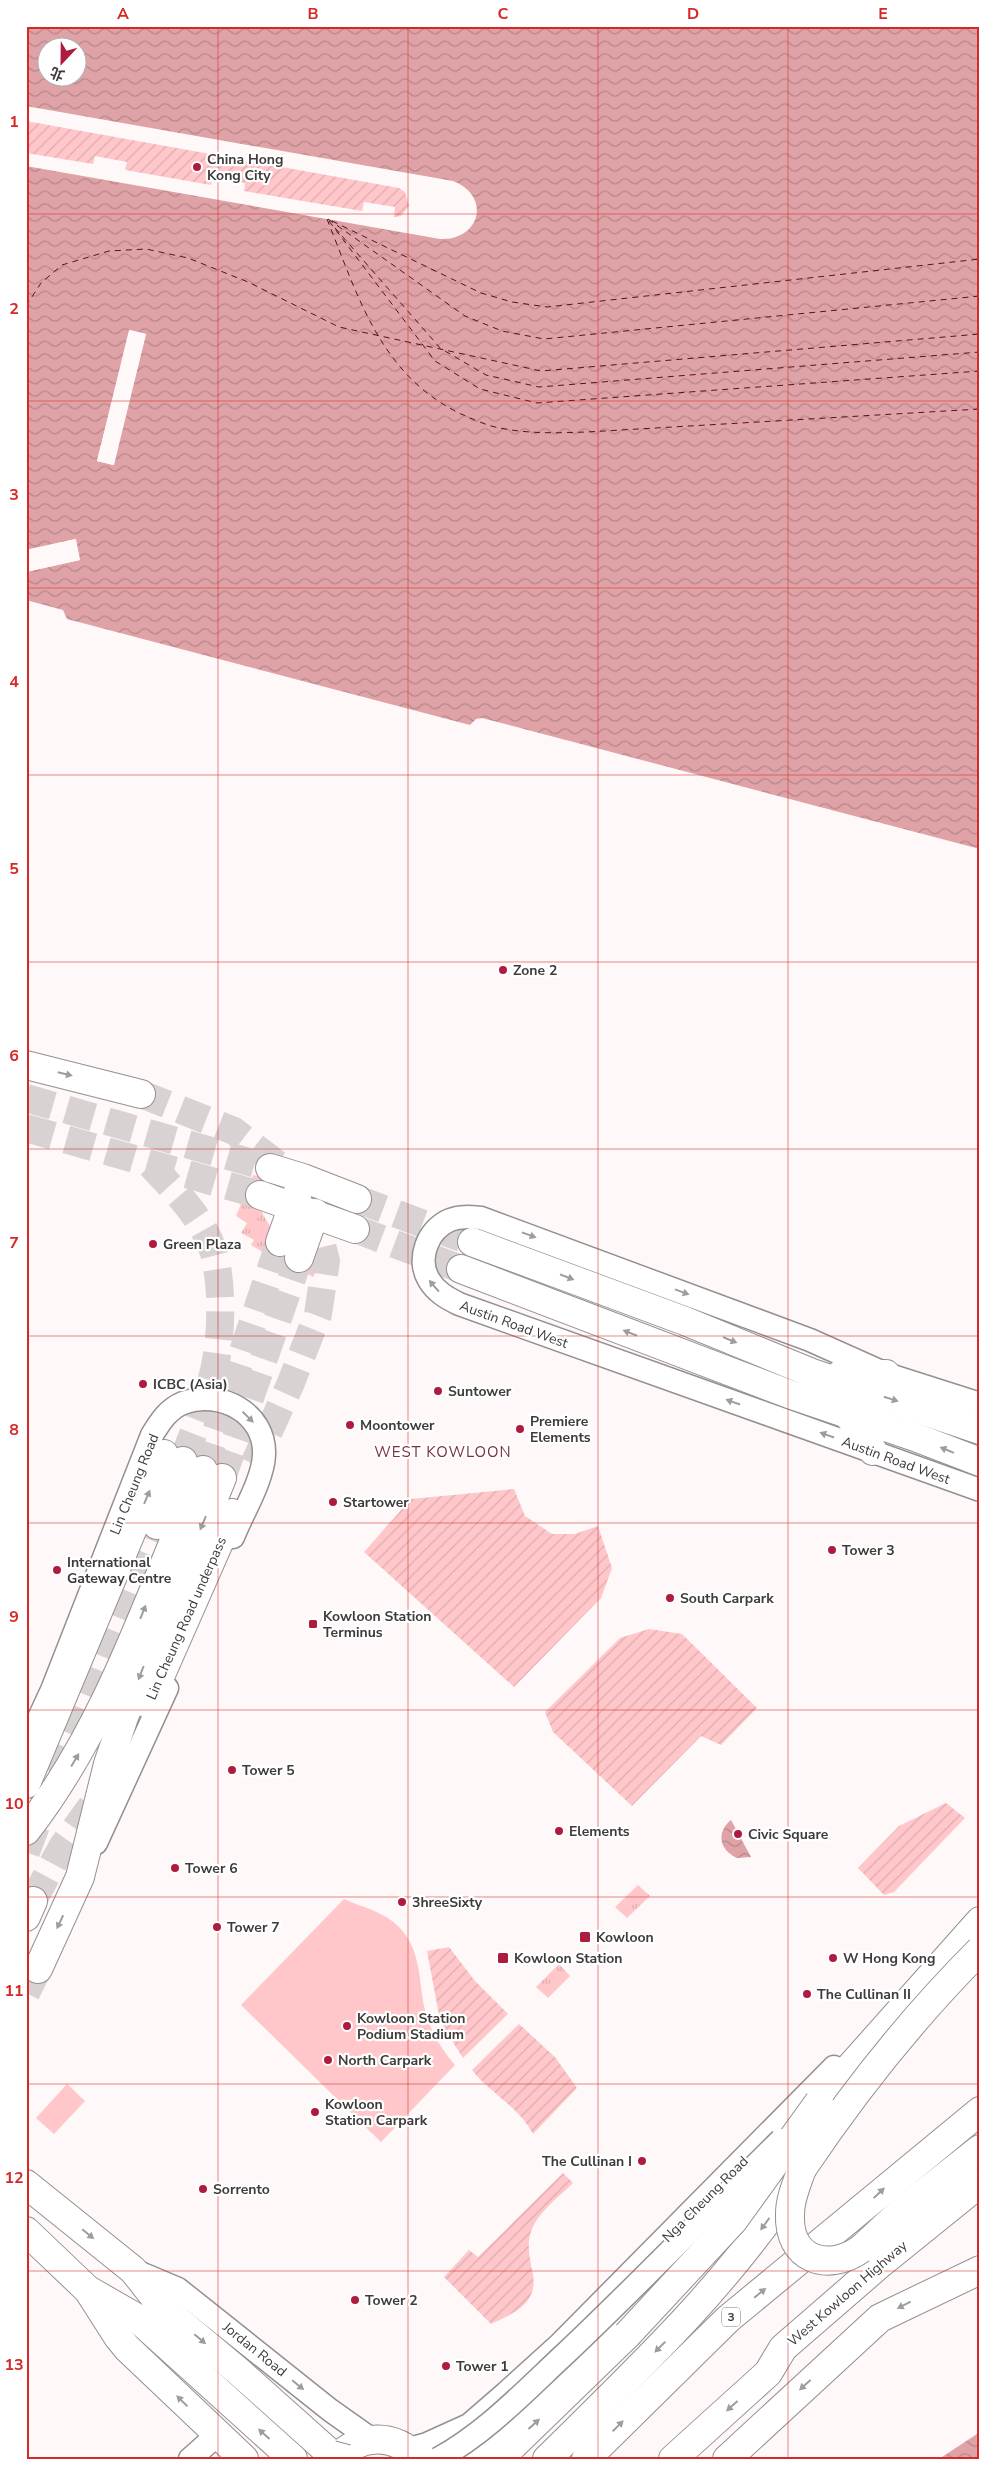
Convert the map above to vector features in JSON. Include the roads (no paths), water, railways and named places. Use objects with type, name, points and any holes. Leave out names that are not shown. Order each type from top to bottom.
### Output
[{"type":"main road","points":[[26,1065],[141,1094]]},
{"type":"main road","points":[[270,1168],[303,1178],[357,1199]]},
{"type":"main road","points":[[289,1250],[304,1209],[303,1178]]},
{"type":"main road","points":[[260,1195],[355,1228]]},
{"type":"main road","points":[[472,1242],[685,1321],[812,1373],[980,1430]]},
{"type":"main road","name":"Austin Road West","points":[[461,1269],[849,1416],[915,1437],[980,1462]]},
{"type":"main road","points":[[812,1373],[886,1374]]},
{"type":"main road","points":[[849,1416],[873,1451]]},
{"type":"main road","points":[[157,1525],[193,1466]]},
{"type":"main road","points":[[26,1784],[193,1466]]},
{"type":"main road","points":[[26,1831],[49,1801],[78,1755],[111,1690],[193,1466]]},
{"type":"main road","name":"Lin Cheung Road","points":[[38,1969],[80,1877],[108,1764],[124,1717],[193,1466]]},
{"type":"main road","name":"Lin Cheung Road underpass","points":[[140,1722],[232,1513]]},
{"type":"main road","name":"Nga Cheung Road","points":[[814,2106],[980,1920]]},
{"type":"main road","name":"Nga Cheung Road","points":[[547,2459],[704,2302],[754,2240],[794,2160],[836,2119],[885,2053],[940,1991],[980,1952]]},
{"type":"main road","points":[[499,2459],[514,2442],[580,2382],[627,2335],[733,2221],[814,2106]]},
{"type":"main road","name":"3","points":[[586,2459],[728,2319],[980,2111]]},
{"type":"main road","points":[[794,2160],[791,2227],[800,2248],[807,2255],[824,2262],[845,2259],[860,2249],[948,2173],[980,2149]]},
{"type":"main road","name":"Jordan Road","points":[[26,2184],[133,2270],[163,2308],[338,2458],[352,2445],[371,2439],[382,2439],[414,2454]]},
{"type":"main road","name":"West Kowloon Highway","points":[[673,2459],[768,2373],[783,2348],[888,2257],[972,2190]]},
{"type":"main road","points":[[26,2231],[88,2290],[118,2337],[217,2435],[244,2459]]},
{"type":"main road","points":[[727,2459],[880,2318],[980,2270]]},
{"type":"main road","points":[[88,2290],[138,2318],[292,2459]]},
{"type":"street","name":"Austin Road West","points":[[980,1404],[886,1374],[810,1340],[481,1218],[459,1218],[440,1226],[427,1244],[424,1255],[427,1278],[446,1298],[459,1304],[980,1490]]},
{"type":"street","name":"Lin Cheung Road","points":[[26,1746],[52,1690],[156,1428],[164,1415],[182,1403],[205,1398],[226,1401],[245,1412],[257,1426],[263,1441],[264,1456],[262,1470],[151,1725],[80,1877]]},
{"type":"street","name":"Nga Cheung Road","points":[[438,2459],[460,2447],[500,2415],[591,2329],[814,2106],[980,1952]]},
{"type":"street","name":"Nga Cheung Road","points":[[414,2454],[427,2444],[469,2425],[506,2393],[559,2345],[759,2145],[814,2106]]},
{"type":"street","name":"Nga Cheung Road","points":[[468,2459],[588,2351],[794,2160],[814,2106]]},
{"type":"street","points":[[759,2145],[794,2160]]},
{"type":"street","name":"Jordan Road","points":[[133,2270],[178,2289],[330,2410],[371,2439]]},
{"type":"street","points":[[190,2459],[217,2435]]},
{"type":"water","points":[[26,26],[980,26],[980,849],[482,718],[476,719],[470,725],[67,619],[63,610],[26,600],[26,572],[80,560],[75,539],[26,550],[26,166],[440,239],[454,238],[464,233],[472,225],[476,216],[477,206],[473,197],[465,188],[453,181],[26,106]],"holes":[[[130,330],[146,334],[113,465],[97,461]]]},
{"type":"water","points":[[731,1820],[751,1857],[737,1858],[731,1855],[723,1846],[723,1830]]},
{"type":"water","points":[[980,2432],[980,2459],[939,2459]]},
{"type":"tunnel","points":[[141,1094],[234,1131],[294,1177],[314,1212],[326,1261],[318,1314],[290,1385],[254,1464]]},
{"type":"tunnel","points":[[26,1098],[270,1168]]},
{"type":"tunnel","points":[[26,1128],[260,1195]]},
{"type":"tunnel","points":[[151,1165],[178,1194],[202,1226],[213,1250],[219,1281],[220,1316],[215,1367],[205,1402],[183,1461]]},
{"type":"tunnel","points":[[357,1199],[472,1242]]},
{"type":"tunnel","points":[[355,1229],[461,1269]]},
{"type":"tunnel","points":[[203,1470],[280,1242]]},
{"type":"tunnel","points":[[222,1478],[299,1258]]},
{"type":"tunnel","points":[[26,1852],[70,1736],[157,1525]]},
{"type":"tunnel","points":[[33,1901],[62,1847],[108,1783],[140,1722]]},
{"type":"tunnel","points":[[26,1993],[38,1969]]},
{"type":"place","name":"China Hong Kong City","points":[[197,167]]},
{"type":"place","name":"Zone 2","points":[[503,970]]},
{"type":"place","name":"Green Plaza","points":[[153,1244]]},
{"type":"place","name":"ICBC (Asia)","points":[[143,1384]]},
{"type":"place","name":"Suntower","points":[[438,1391]]},
{"type":"place","name":"Moontower","points":[[350,1425]]},
{"type":"place","name":"Premiere Elements","points":[[520,1429]]},
{"type":"place","name":"Startower","points":[[333,1502]]},
{"type":"place","name":"Tower 3","points":[[832,1550]]},
{"type":"place","name":"International Gateway Centre","points":[[57,1570]]},
{"type":"place","name":"South Carpark","points":[[670,1598]]},
{"type":"place","name":"Kowloon Station Terminus","points":[[313,1624]]},
{"type":"place","name":"Tower 5","points":[[232,1770]]},
{"type":"place","name":"Elements","points":[[559,1831]]},
{"type":"place","name":"Civic Square","points":[[738,1834]]},
{"type":"place","name":"Tower 6","points":[[175,1868]]},
{"type":"place","name":"3hreeSixty","points":[[402,1902]]},
{"type":"place","name":"Tower 7","points":[[217,1927]]},
{"type":"place","name":"Kowloon","points":[[585,1937]]},
{"type":"place","name":"Kowloon Station","points":[[503,1958]]},
{"type":"place","name":"W Hong Kong","points":[[833,1958]]},
{"type":"place","name":"The Cullinan II","points":[[807,1994]]},
{"type":"place","name":"Kowloon Station Podium Stadium","points":[[347,2026]]},
{"type":"place","name":"North Carpark","points":[[328,2060]]},
{"type":"place","name":"Kowloon Station Carpark","points":[[315,2112]]},
{"type":"place","name":"The Cullinan I","points":[[642,2161]]},
{"type":"place","name":"Sorrento","points":[[203,2189]]},
{"type":"place","name":"Tower 2","points":[[355,2300]]},
{"type":"place","name":"Tower 1","points":[[446,2366]]},
{"type":"district","name":"WEST KOWLOON","points":[[443,1452]]}]
